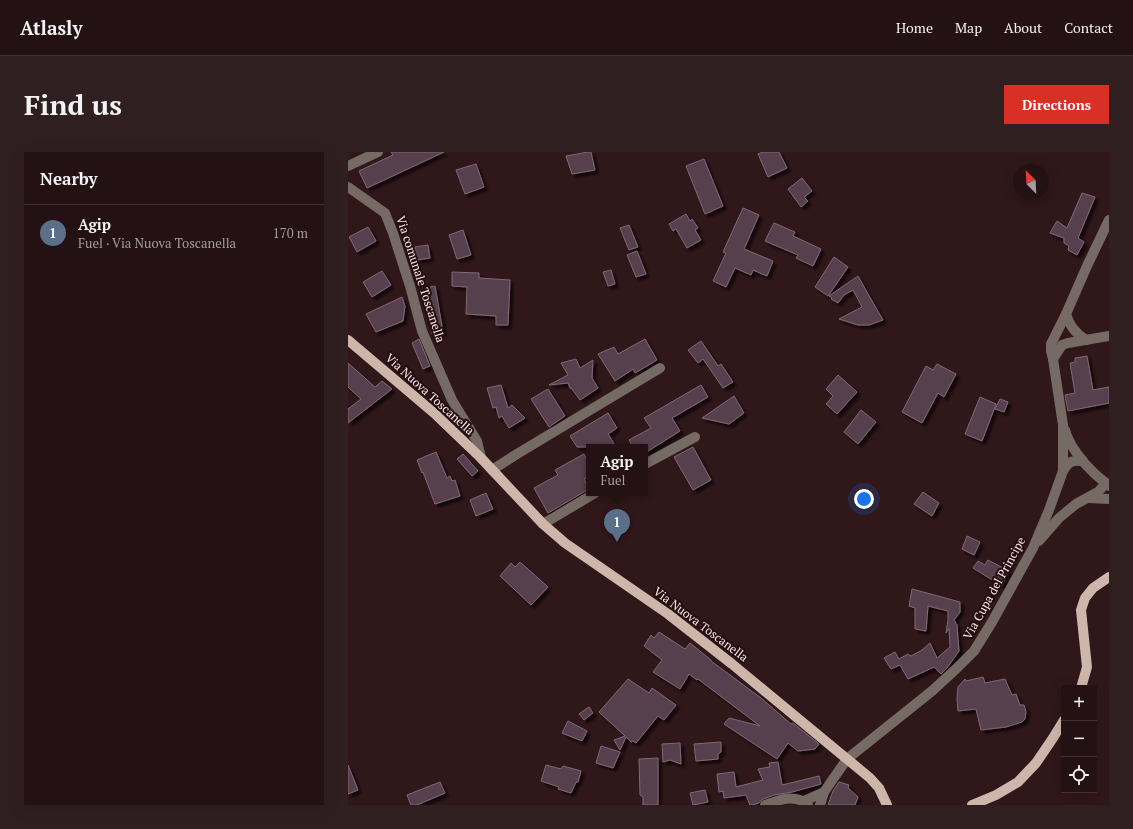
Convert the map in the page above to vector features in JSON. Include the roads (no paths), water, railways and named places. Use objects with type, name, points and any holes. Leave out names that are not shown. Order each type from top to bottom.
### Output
[{"type":"main road","name":"Via Nuova Toscanella","points":[[348,340],[434,413],[481,458],[543,524],[565,543],[668,614],[732,664],[870,778],[879,788],[887,805]]},
{"type":"main road","points":[[1082,685],[1087,667],[1081,610],[1085,598],[1093,588],[1109,577]]},
{"type":"main road","points":[[972,805],[996,795],[1018,782],[1036,763],[1054,738],[1063,721]]},
{"type":"street","points":[[348,166],[378,152]]},
{"type":"street","name":"Via comunale Toscanella","points":[[348,187],[385,213],[410,286],[422,332],[452,400],[477,441],[481,458]]},
{"type":"street","name":"Via Cupa del Principe","points":[[1107,484],[1083,462],[1066,436],[1051,352],[1051,344],[1109,220]]},
{"type":"street","points":[[1066,314],[1074,330],[1086,340]]},
{"type":"street","points":[[1053,359],[1062,345],[1109,336]]},
{"type":"street","points":[[492,470],[660,368]]},
{"type":"street","name":"Via Cupa del Principe","points":[[824,792],[847,759],[932,691],[974,651],[992,622],[1033,548],[1049,510],[1063,470],[1063,424]]},
{"type":"street","points":[[648,462],[695,437]]},
{"type":"street","points":[[1063,470],[1067,464],[1072,461],[1076,460],[1083,462]]},
{"type":"street","points":[[1033,548],[1059,518],[1076,504],[1098,492],[1107,484]]},
{"type":"street","points":[[543,524],[590,496]]},
{"type":"street","points":[[1088,498],[1109,499]]},
{"type":"street","points":[[1049,510],[1052,515],[1059,518]]},
{"type":"street","points":[[765,805],[786,798],[793,798],[806,803],[824,792]]},
{"type":"street","points":[[820,805],[824,792]]},
{"type":"place","name":"Agip","points":[[617,542]]}]
